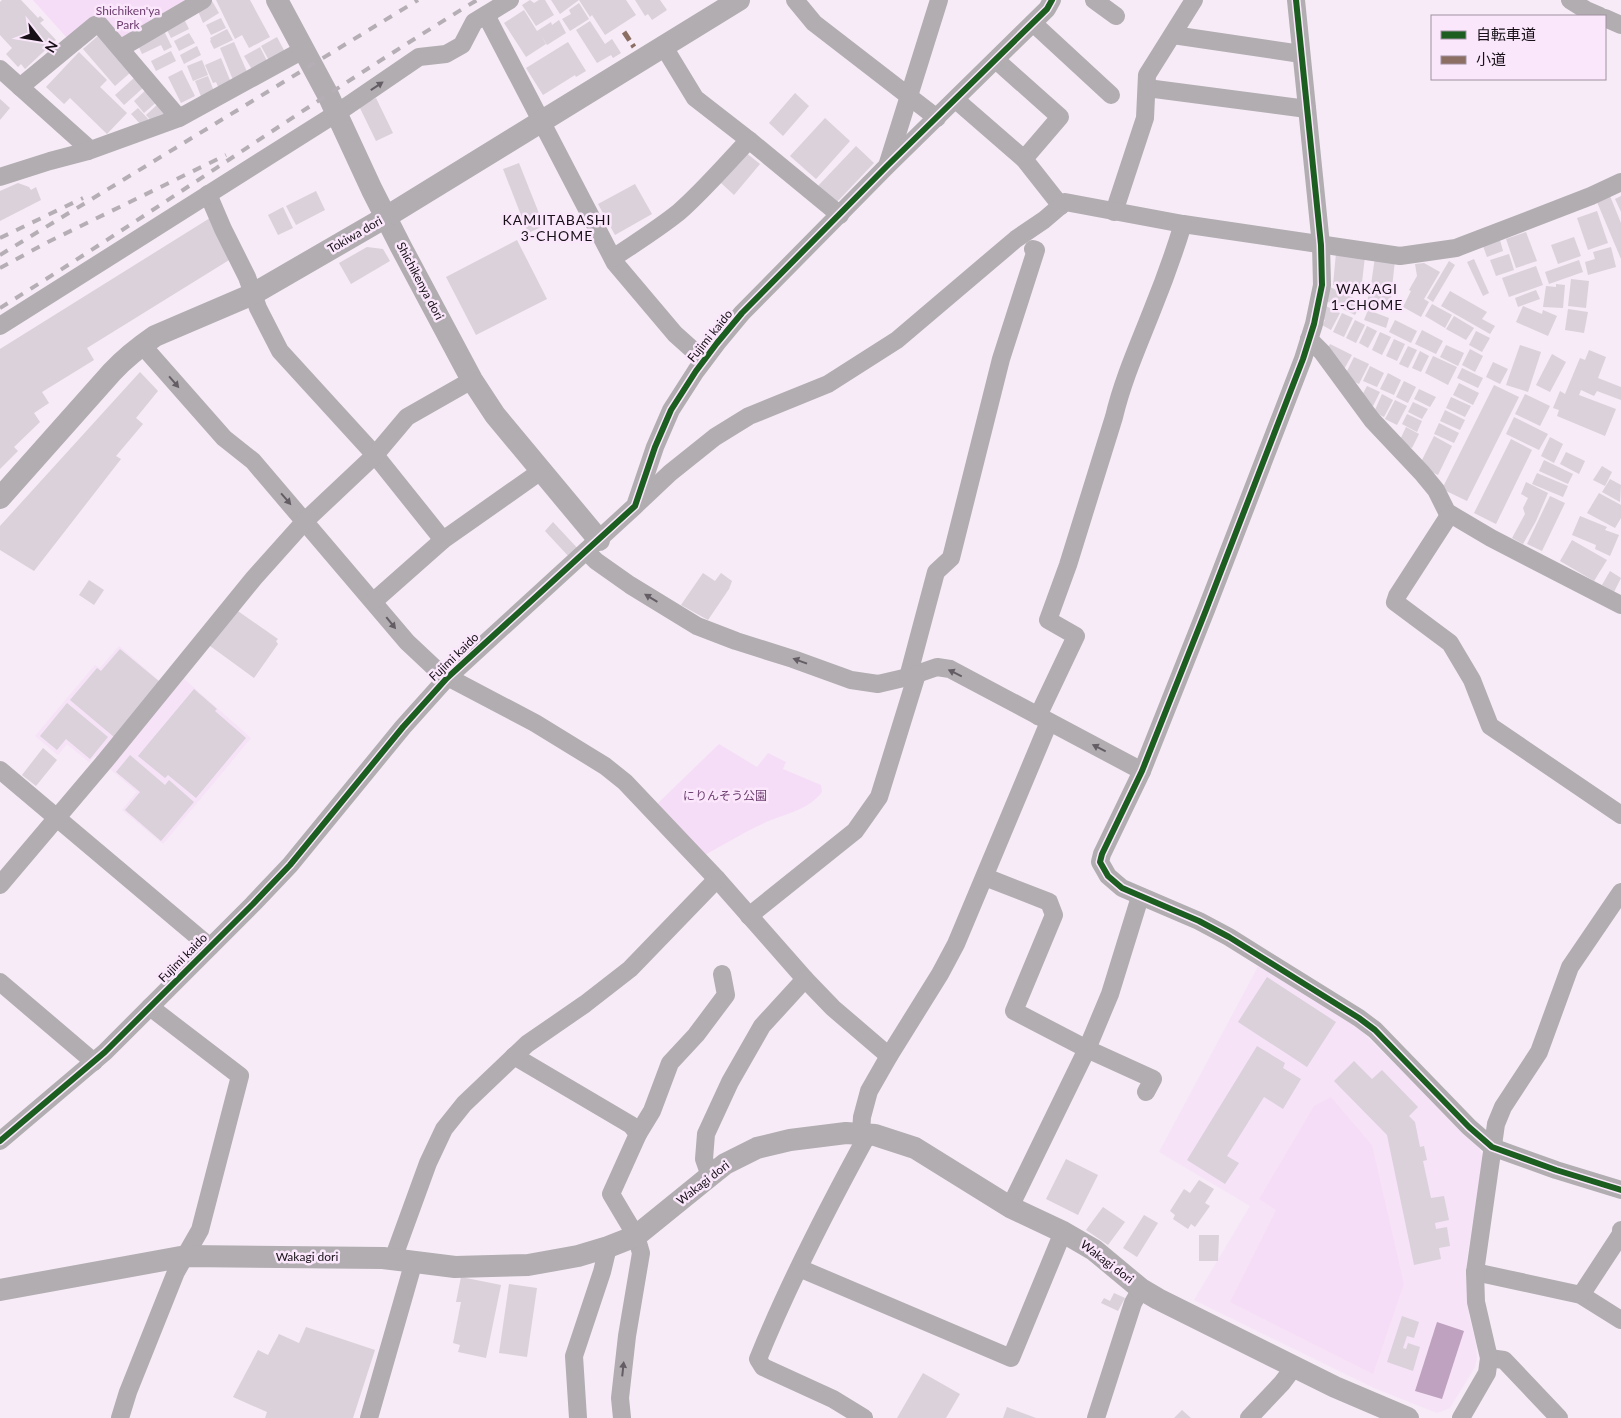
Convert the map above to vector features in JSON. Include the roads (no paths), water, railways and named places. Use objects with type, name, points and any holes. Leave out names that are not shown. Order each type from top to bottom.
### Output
[{"type":"street","points":[[121,48],[203,0]]},
{"type":"street","name":"Shichikenya dori","points":[[277,0],[337,113],[386,217],[472,380],[495,415],[541,471],[592,546]]},
{"type":"street","points":[[0,326],[337,113],[419,57],[446,54],[462,45],[474,22],[510,0]]},
{"type":"street","name":"Tokiwa dori","points":[[0,498],[128,355],[155,336],[253,294],[386,217],[739,0]]},
{"type":"street","points":[[795,0],[814,23],[937,118]]},
{"type":"street","points":[[887,166],[939,0]]},
{"type":"street","name":"Fujimi kaido","points":[[1,1138],[94,1062],[150,1007],[290,865],[403,727],[446,678],[635,506],[655,447],[671,410],[704,360],[742,313],[887,166],[1047,9],[1052,0]]},
{"type":"street","points":[[1094,0],[1116,16]]},
{"type":"street","points":[[1114,212],[1145,118],[1147,75],[1194,0]]},
{"type":"street","points":[[1296,0],[1321,245],[1322,285],[1314,324],[1210,601],[1142,771],[1102,854],[1100,862],[1108,876],[1122,888],[1199,921],[1229,937],[1359,1018],[1375,1030],[1469,1127],[1492,1147],[1556,1170],[1621,1190]]},
{"type":"street","points":[[1570,0],[1598,15]]},
{"type":"street","points":[[486,15],[615,263],[674,334],[704,360]]},
{"type":"street","points":[[1606,18],[1621,25]]},
{"type":"street","points":[[1033,23],[1111,95]]},
{"type":"street","points":[[20,87],[99,24],[103,26],[179,118]]},
{"type":"street","points":[[1173,35],[1302,54]]},
{"type":"street","points":[[664,47],[695,98],[840,215]]},
{"type":"street","points":[[0,177],[88,151],[179,118],[303,50]]},
{"type":"street","points":[[996,60],[1060,117],[1024,159]]},
{"type":"street","points":[[0,69],[86,146],[88,151]]},
{"type":"street","points":[[1147,88],[1307,109]]},
{"type":"street","points":[[956,100],[1024,159],[1061,206]]},
{"type":"street","points":[[613,258],[679,212],[749,140]]},
{"type":"street","points":[[635,506],[670,473],[715,437],[749,416],[828,384],[897,340],[1023,243],[1044,220],[1065,202],[1183,224],[1400,256],[1456,248],[1621,182]]},
{"type":"street","points":[[208,194],[247,277],[258,308],[280,351],[375,455],[443,540]]},
{"type":"street","points":[[864,1418],[833,1399],[763,1367],[758,1359],[799,1268],[864,1134],[862,1117],[869,1091],[952,952],[985,877],[1043,719],[1076,636],[1048,620],[1068,565],[1122,388],[1172,259],[1183,224]]},
{"type":"street","points":[[749,916],[854,831],[878,797],[913,675],[936,572],[951,558],[1001,359],[1036,250],[1023,243]]},
{"type":"street","points":[[1309,339],[1322,352],[1372,420],[1422,472],[1436,490],[1447,512],[1491,538],[1621,605]]},
{"type":"street","points":[[142,345],[224,438],[253,461],[407,642],[446,678],[535,723],[604,766],[625,782],[718,878],[805,979],[833,1008],[889,1056]]},
{"type":"street","points":[[0,885],[185,665],[254,578],[305,521],[375,455],[407,417],[472,380]]},
{"type":"street","points":[[374,601],[443,540],[541,471]]},
{"type":"street","points":[[1450,514],[1396,596],[1395,602],[1450,643],[1472,680],[1490,726],[1621,815]]},
{"type":"street","points":[[592,546],[596,561],[630,585],[689,621],[736,641],[851,680],[878,684],[937,667],[950,670],[1142,771]]},
{"type":"street","points":[[0,770],[210,947]]},
{"type":"street","points":[[985,877],[1049,902],[1054,915],[1014,1011],[1087,1049],[1153,1079],[1146,1092]]},
{"type":"street","points":[[369,1418],[403,1260],[428,1163],[444,1130],[464,1104],[527,1044],[585,1004],[630,969],[718,878]]},
{"type":"street","points":[[1461,1418],[1487,1373],[1489,1358],[1476,1302],[1475,1272],[1496,1124],[1504,1107],[1539,1052],[1570,967],[1621,892]]},
{"type":"street","points":[[1010,1207],[1087,1049],[1110,994],[1140,897]]},
{"type":"street","points":[[622,1418],[620,1398],[627,1336],[641,1253],[636,1236],[611,1194],[638,1134],[652,1111],[670,1063],[696,1034],[726,995],[722,974]]},
{"type":"street","points":[[710,1176],[704,1159],[706,1134],[730,1082],[762,1026],[805,979]]},
{"type":"street","points":[[0,982],[94,1062]]},
{"type":"street","points":[[120,1418],[128,1392],[176,1272],[200,1230],[240,1076],[150,1007]]},
{"type":"street","points":[[514,1056],[630,1125],[638,1134]]},
{"type":"street","name":"Wakagi dori","points":[[0,1290],[186,1256],[403,1260],[455,1267],[528,1265],[578,1256],[636,1236],[725,1164],[741,1156],[774,1144],[830,1134],[864,1134],[896,1141],[915,1148],[1010,1207],[1063,1232],[1094,1250],[1141,1289],[1335,1387],[1408,1418]]},
{"type":"street","points":[[799,1268],[1011,1358],[1063,1232]]},
{"type":"street","points":[[1581,1295],[1621,1233]]},
{"type":"street","points":[[578,1418],[574,1356],[602,1272],[608,1247]]},
{"type":"street","points":[[1475,1272],[1581,1295],[1621,1320]]},
{"type":"street","points":[[1096,1418],[1133,1303],[1141,1289]]},
{"type":"street","points":[[1489,1358],[1504,1360],[1559,1418]]},
{"type":"street","points":[[1250,1418],[1282,1383],[1294,1366]]},
{"type":"railway","points":[[0,255],[418,0]]},
{"type":"railway","points":[[0,308],[477,0]]},
{"type":"railway","points":[[0,268],[48,242],[226,155]]},
{"type":"railway","points":[[0,238],[83,198]]},
{"type":"district","name":"KAMIITABASHI 3-CHOME","points":[[557,228]]},
{"type":"district","name":"WAKAGI 1-CHOME","points":[[1367,298]]},
{"type":"park label","name":"Shichiken'ya Park","points":[[128,18]]},
{"type":"park label","name":"にりんそう公園","points":[[725,796]]}]
